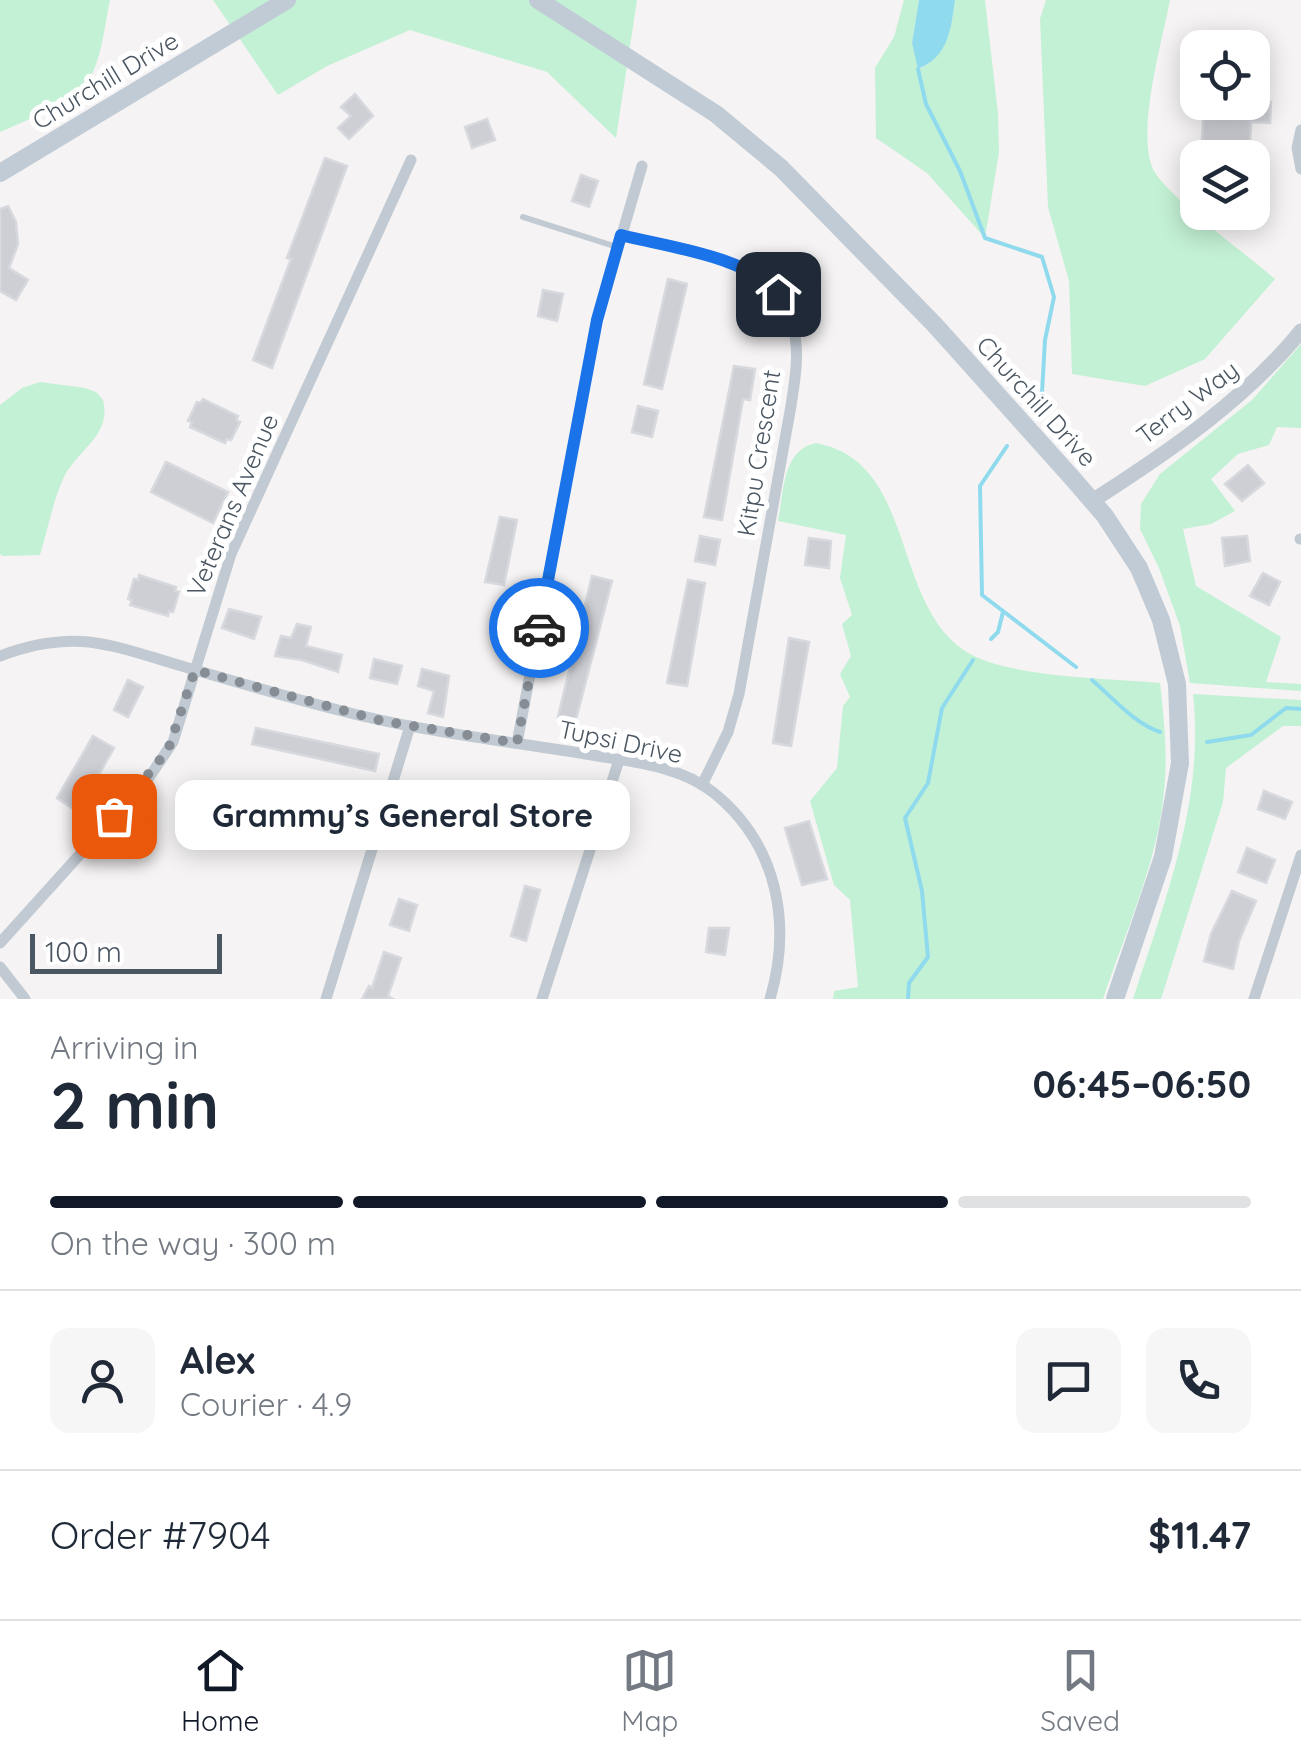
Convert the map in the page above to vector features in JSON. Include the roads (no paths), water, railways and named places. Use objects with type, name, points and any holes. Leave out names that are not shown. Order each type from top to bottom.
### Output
[{"type":"main road","name":"Churchill Drive","points":[[0,172],[287,0]]},
{"type":"main road","name":"Churchill Drive","points":[[538,0],[678,88],[762,150],[934,324],[1092,501],[1125,546],[1152,597],[1170,648],[1180,720],[1180,763],[1171,826],[1115,999]]},
{"type":"street","points":[[1301,130],[1296,154],[1301,170]]},
{"type":"street","name":"Veterans Avenue","points":[[0,943],[157,768],[173,742],[231,554],[411,160]]},
{"type":"street","points":[[517,743],[597,320],[642,166]]},
{"type":"street","name":"Kitpu Crescent","points":[[619,241],[751,272],[778,294],[795,335],[791,406],[739,694],[728,732],[702,785]]},
{"type":"street","name":"Terry Way","points":[[1092,501],[1257,381],[1301,331]]},
{"type":"street","name":"Tupsi Drive","points":[[0,656],[37,644],[74,641],[114,646],[340,711],[661,768],[702,785],[746,826],[763,853],[776,889],[782,935],[770,999]]},
{"type":"street","points":[[326,999],[410,726]]},
{"type":"street","points":[[542,999],[620,760]]},
{"type":"street","points":[[1254,999],[1301,856]]},
{"type":"street","points":[[0,968],[25,999]]},
{"type":"lane","points":[[523,218],[619,241]]},
{"type":"water","points":[[919,0],[955,0],[942,50],[918,69],[912,43]]},
{"type":"waterway","points":[[918,69],[926,104],[960,171],[985,238],[1042,257],[1054,297],[1045,340],[1042,393]]},
{"type":"waterway","points":[[1007,446],[980,486],[982,595],[1076,667]]},
{"type":"waterway","points":[[991,639],[998,632],[1003,612]]},
{"type":"waterway","points":[[908,999],[909,983],[928,957],[922,891],[905,818],[928,783],[942,708],[973,660]]},
{"type":"waterway","points":[[1092,680],[1133,717],[1160,732]]},
{"type":"waterway","points":[[1207,742],[1251,735],[1286,708],[1301,709]]},
{"type":"place","name":"Grammy’s General Store","points":[[114,816]]}]
